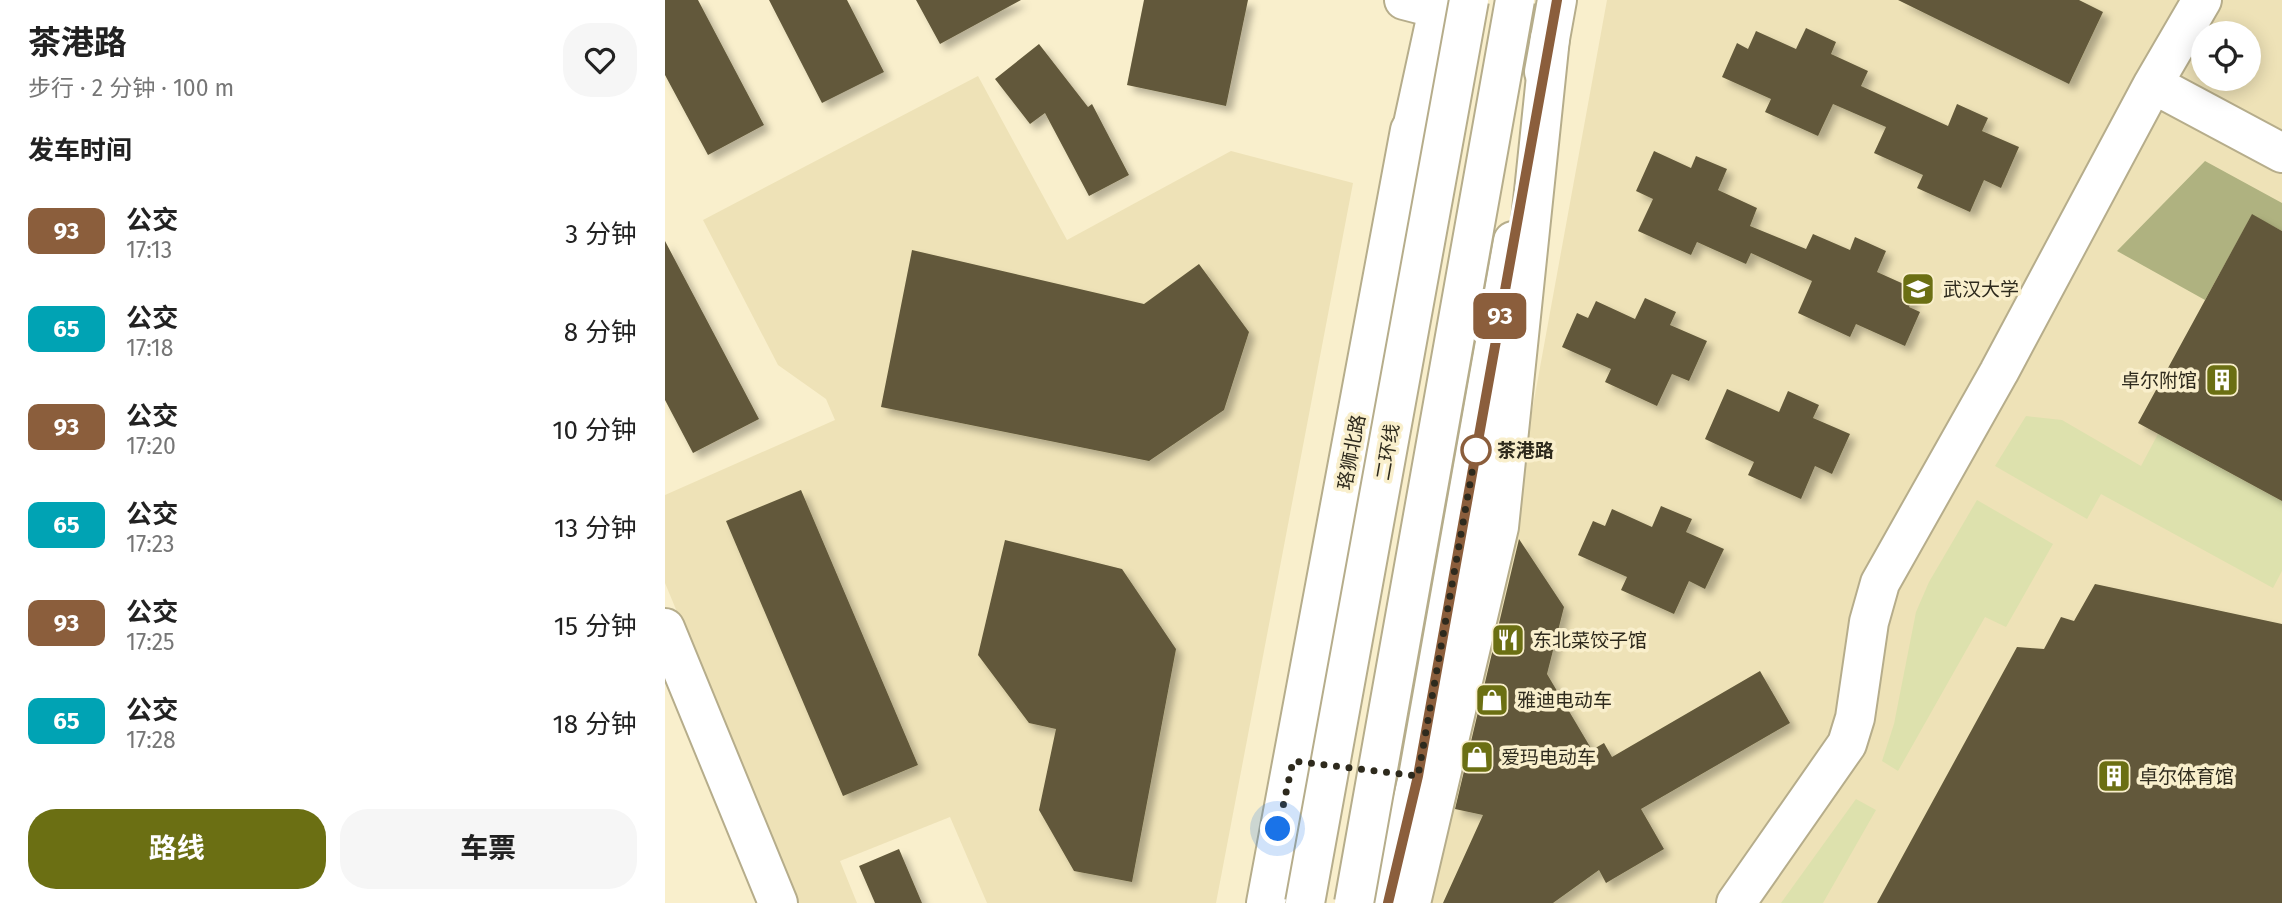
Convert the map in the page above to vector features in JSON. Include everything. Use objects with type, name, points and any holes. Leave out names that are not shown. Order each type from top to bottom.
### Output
[{"type":"main road","name":"二环线","points":[[1305,903],[1469,0]]},
{"type":"main road","points":[[1354,903],[1515,0]]},
{"type":"main road","points":[[1388,903],[1418,776],[1557,0]]},
{"type":"main road","points":[[1736,903],[1847,744],[1855,718],[1874,601],[1888,566],[1999,372],[2153,85],[2202,0]]},
{"type":"main road","name":"珞狮北路","points":[[1266,903],[1405,160],[1427,2]]},
{"type":"main road","points":[[1411,903],[1499,527],[1550,38]]},
{"type":"main road","points":[[2153,85],[2282,153]]},
{"type":"main road","points":[[665,628],[778,903]]},
{"type":"main road","points":[[1293,761],[1418,776]]},
{"type":"shaded area","name":"武汉大学","points":[[1607,0],[2282,0],[2282,903],[1427,903],[1516,499]]},
{"type":"shaded area","points":[[978,76],[1067,240],[1231,151],[1353,183],[1216,903],[987,903],[950,817],[840,861],[857,903],[798,903],[665,583],[665,495],[835,420],[826,399],[778,365],[703,220]]},
{"type":"green space","points":[[2205,161],[2282,203],[2282,231],[2252,215],[2205,300],[2117,251]]},
{"type":"green space","points":[[2026,416],[2062,420],[2141,466],[2158,434],[2282,501],[2282,571],[2273,588],[2101,494],[2087,519],[1995,466]]},
{"type":"green space","points":[[1977,500],[2053,544],[2006,627],[1985,617],[1898,771],[1882,761],[1894,724],[1916,612],[1929,582]]},
{"type":"green space","points":[[1856,799],[1876,810],[1823,903],[1781,903]]},
{"type":"building","points":[[665,0],[698,0],[764,125],[708,155],[665,75]]},
{"type":"building","points":[[769,0],[847,0],[884,72],[822,103]]},
{"type":"building","points":[[916,0],[1021,0],[940,44]]},
{"type":"building","points":[[1144,0],[1248,0],[1226,106],[1127,85]]},
{"type":"building","points":[[1898,0],[2079,0],[2103,12],[2069,84]]},
{"type":"building","points":[[1806,28],[1836,42],[1831,54],[1868,71],[1861,86],[1948,126],[1957,104],[1988,118],[1982,131],[2019,147],[2001,188],[1984,180],[1970,212],[1917,188],[1923,175],[1874,153],[1886,127],[1833,104],[1818,136],[1765,112],[1771,99],[1722,77],[1737,43],[1748,49],[1756,31],[1796,49]]},
{"type":"building","points":[[1039,44],[1088,107],[1092,104],[1129,175],[1089,196],[1045,113],[1030,124],[995,79]]},
{"type":"building","points":[[1654,151],[1691,168],[1696,156],[1727,169],[1718,190],[1757,208],[1750,226],[1806,249],[1813,234],[1850,250],[1855,237],[1886,251],[1877,272],[1917,290],[1909,307],[1920,312],[1905,346],[1856,324],[1850,337],[1798,313],[1812,281],[1751,253],[1746,264],[1697,242],[1691,255],[1638,231],[1653,199],[1636,191]]},
{"type":"building","name":"卓尔附馆","points":[[2252,214],[2282,231],[2282,501],[2138,423]]},
{"type":"building","points":[[665,241],[759,419],[693,453],[665,400]]},
{"type":"building","points":[[912,250],[1144,304],[1199,264],[1249,332],[1224,410],[1149,461],[881,407]]},
{"type":"building","points":[[1645,298],[1676,312],[1670,325],[1707,341],[1689,381],[1672,374],[1657,406],[1605,382],[1611,369],[1562,347],[1577,313],[1588,318],[1596,301],[1635,319]]},
{"type":"building","points":[[1727,389],[1779,412],[1788,391],[1819,405],[1813,418],[1850,434],[1832,474],[1815,466],[1801,499],[1748,475],[1754,462],[1705,439]]},
{"type":"building","points":[[801,490],[918,765],[843,796],[726,521]]},
{"type":"building","points":[[1661,506],[1692,519],[1686,532],[1724,549],[1705,589],[1689,581],[1674,614],[1621,590],[1627,577],[1578,555],[1593,521],[1605,526],[1612,509],[1652,527]]},
{"type":"building","points":[[1519,539],[1564,607],[1547,674],[1592,750],[1604,743],[1612,757],[1760,671],[1790,723],[1641,809],[1664,849],[1606,883],[1599,870],[1553,903],[1443,903],[1483,815],[1455,809]]},
{"type":"building","points":[[1005,540],[1122,569],[1176,649],[1132,882],[1074,871],[1039,810],[1056,729],[1029,723],[978,655]]},
{"type":"building","name":"卓尔体育馆","points":[[2095,584],[2282,624],[2282,903],[1877,903],[2017,647],[2044,649],[2061,617],[2074,621]]},
{"type":"building","points":[[899,849],[922,903],[875,903],[859,866]]},
{"type":"bus line","name":"93","points":[[1388,903],[1418,776],[1557,0]]},
{"type":"place","name":"武汉大学","points":[[1918,289]]},
{"type":"place","name":"卓尔附馆","points":[[2222,380]]},
{"type":"place","name":"茶港路","points":[[1476,450]]},
{"type":"place","name":"东北菜饺子馆","points":[[1508,640]]},
{"type":"place","name":"雅迪电动车","points":[[1492,700]]},
{"type":"place","name":"爱玛电动车","points":[[1477,757]]},
{"type":"place","name":"卓尔体育馆","points":[[2114,776]]},
{"type":"route","points":[[1278,829],[1293,761],[1418,776],[1476,450]]}]
